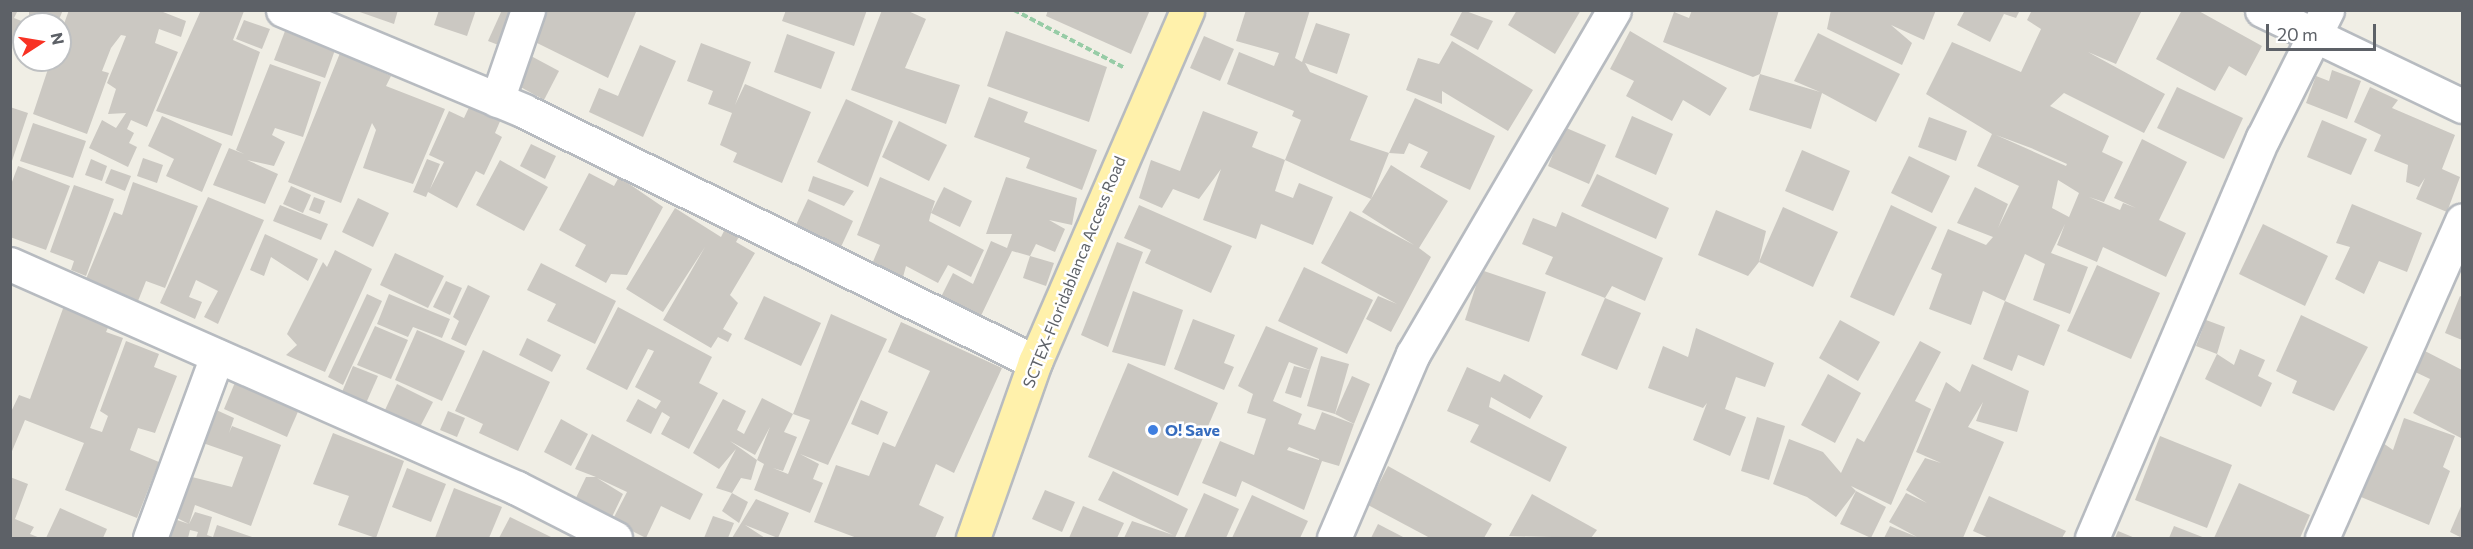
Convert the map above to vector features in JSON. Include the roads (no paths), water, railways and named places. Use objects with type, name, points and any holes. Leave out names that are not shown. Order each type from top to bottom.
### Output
[{"type":"main road","name":"SCTEX-Floridablanca Access Road","points":[[973,538],[1035,362],[1152,82],[1187,10]]},
{"type":"street","points":[[283,10],[497,100],[1035,362]]},
{"type":"street","points":[[497,100],[528,10]]},
{"type":"street","points":[[1334,538],[1413,354],[1614,10]]},
{"type":"street","points":[[2262,10],[2321,23],[2463,106]]},
{"type":"street","points":[[2092,538],[2263,138],[2321,23]]},
{"type":"street","points":[[2322,538],[2463,221]]},
{"type":"street","points":[[10,264],[517,488],[610,537]]},
{"type":"street","points":[[150,538],[217,356]]},
{"type":"place","name":"O! Save","points":[[1153,430]]}]
